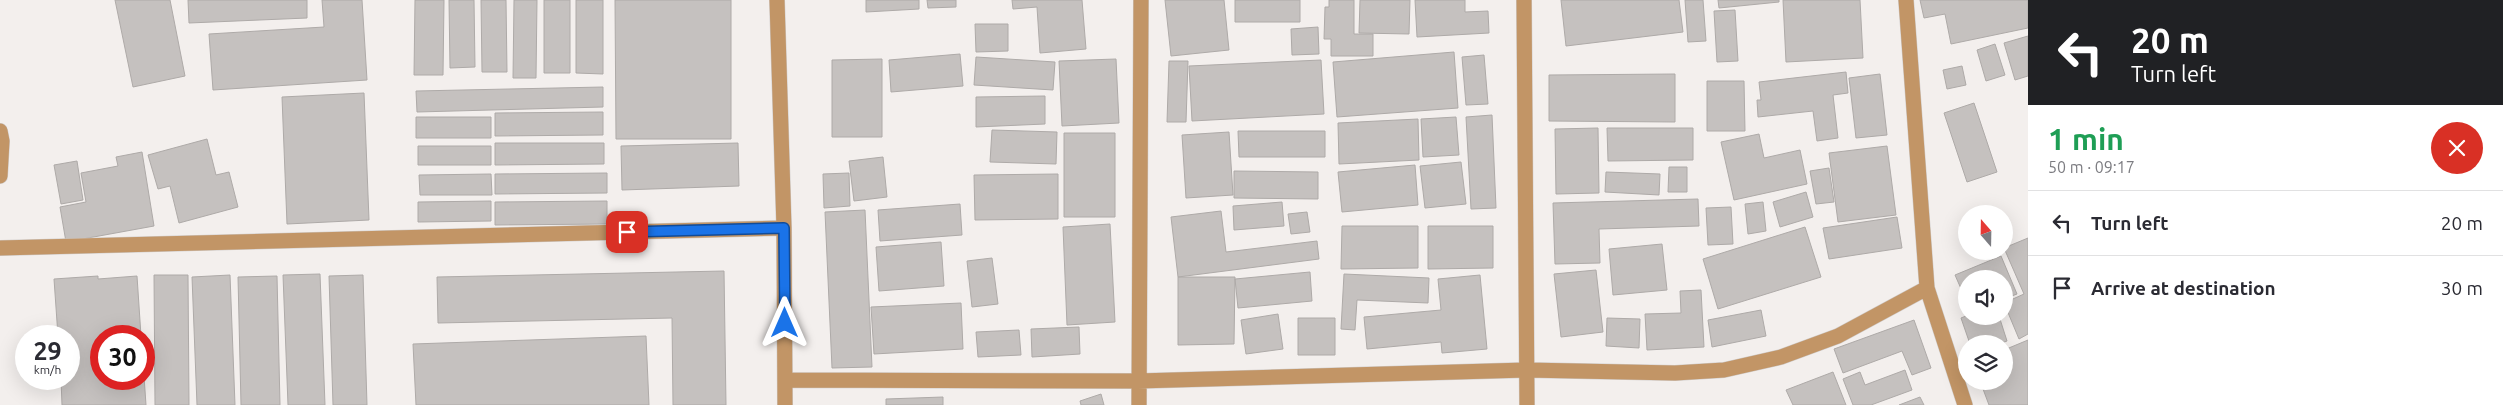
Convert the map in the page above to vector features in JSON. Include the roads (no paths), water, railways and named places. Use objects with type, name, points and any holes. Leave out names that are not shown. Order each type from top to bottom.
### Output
[{"type":"street","points":[[777,0],[784,228],[786,405]]},
{"type":"street","points":[[1139,405],[1141,0]]},
{"type":"street","points":[[1524,0],[1527,405]]},
{"type":"street","points":[[1906,0],[1927,288],[1965,405]]},
{"type":"street","points":[[0,131],[2,141],[0,176]]},
{"type":"street","points":[[0,248],[784,228]]},
{"type":"street","points":[[786,380],[1138,381],[1527,370],[1675,373],[1724,370],[1780,357],[1838,336],[1927,288]]}]
